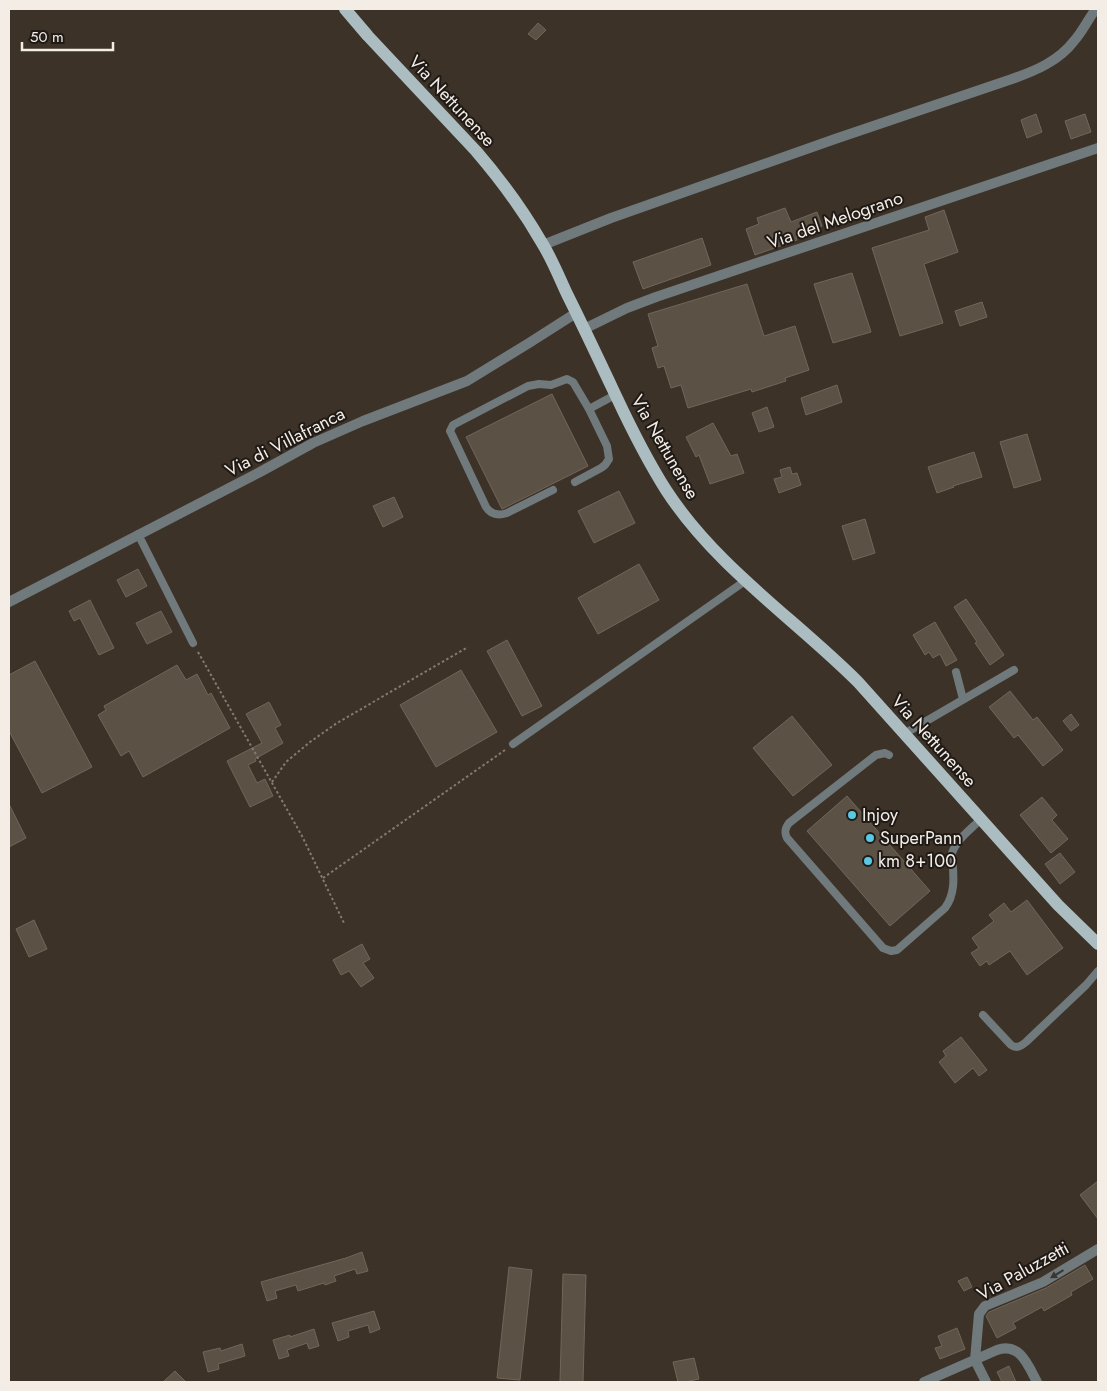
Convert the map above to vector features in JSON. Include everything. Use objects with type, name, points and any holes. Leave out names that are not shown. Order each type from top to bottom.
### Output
[{"type":"main road","name":"Via Nettunense","points":[[345,9],[493,170],[513,196],[544,245],[642,448],[676,505],[708,544],[745,580],[849,673],[1058,905],[1098,944]]},
{"type":"street","points":[[544,245],[620,214],[1034,71],[1069,48],[1096,9]]},
{"type":"street","name":"Via del Melograno","points":[[584,329],[627,308],[656,297],[1098,148]]},
{"type":"street","name":"Via di Villafranca","points":[[9,602],[326,437],[467,381],[576,312]]},
{"type":"street","name":"Via Paluzzetti","points":[[975,1360],[979,1314],[983,1308],[1043,1282],[1098,1249]]},
{"type":"street","points":[[924,1382],[1001,1348],[1009,1348],[1021,1355],[1037,1382]]},
{"type":"street","points":[[975,1360],[986,1382]]},
{"type":"lane","points":[[553,490],[507,513],[499,515],[491,513],[486,507],[452,435],[451,428],[455,423],[528,386],[539,384],[551,385],[567,380],[573,382],[607,446],[610,459],[605,466],[575,482]]},
{"type":"lane","points":[[589,409],[615,394]]},
{"type":"lane","points":[[138,534],[193,643]]},
{"type":"lane","points":[[513,744],[745,580]]},
{"type":"lane","points":[[904,734],[1014,670]]},
{"type":"lane","points":[[956,672],[963,699]]},
{"type":"lane","points":[[889,755],[885,753],[876,755],[789,824],[785,833],[787,838],[884,948],[891,951],[897,950],[948,904],[953,889],[952,853],[958,841],[981,819]]},
{"type":"lane","points":[[983,1015],[1011,1045],[1020,1047],[1086,985],[1098,971]]},
{"type":"path","points":[[193,643],[302,836],[344,923]]},
{"type":"path","points":[[272,782],[286,762],[337,723],[468,647]]},
{"type":"path","points":[[323,878],[513,744]]},
{"type":"building","points":[[538,23],[546,30],[536,40],[528,34]]},
{"type":"building","points":[[1036,114],[1042,132],[1027,138],[1021,120]]},
{"type":"building","points":[[1085,114],[1091,132],[1071,139],[1065,121]]},
{"type":"building","points":[[785,208],[791,222],[817,212],[822,226],[796,237],[797,240],[755,255],[746,229],[759,224],[757,218]]},
{"type":"building","points":[[944,210],[958,252],[924,264],[943,323],[900,336],[872,248],[929,230],[925,217]]},
{"type":"building","points":[[702,238],[711,265],[643,289],[633,262]]},
{"type":"building","points":[[852,273],[871,332],[833,343],[814,284]]},
{"type":"building","points":[[747,284],[764,336],[795,326],[809,370],[785,378],[786,381],[752,392],[751,389],[688,408],[681,385],[671,388],[664,366],[658,368],[652,348],[658,346],[648,314]]},
{"type":"building","points":[[982,302],[987,317],[960,326],[955,311]]},
{"type":"building","points":[[837,385],[842,402],[806,415],[801,398]]},
{"type":"building","points":[[552,394],[588,466],[502,509],[466,437]]},
{"type":"building","points":[[767,407],[774,427],[759,432],[752,413]]},
{"type":"building","points":[[713,423],[731,456],[737,454],[744,473],[710,484],[699,455],[696,457],[686,437]]},
{"type":"building","points":[[1027,434],[1041,480],[1014,488],[1000,442]]},
{"type":"building","points":[[974,452],[982,477],[937,493],[928,467]]},
{"type":"building","points":[[790,467],[792,474],[797,473],[801,485],[779,493],[774,479],[782,477],[780,470]]},
{"type":"building","points":[[619,491],[635,523],[594,543],[578,511]]},
{"type":"building","points":[[394,497],[403,517],[383,527],[373,506]]},
{"type":"building","points":[[865,519],[875,553],[853,560],[842,526]]},
{"type":"building","points":[[639,564],[659,600],[598,634],[578,598]]},
{"type":"building","points":[[138,569],[147,586],[126,597],[117,580]]},
{"type":"building","points":[[966,599],[1004,655],[990,665],[954,607]]},
{"type":"building","points":[[90,600],[114,648],[99,655],[80,618],[74,621],[69,611]]},
{"type":"building","points":[[161,611],[172,632],[147,644],[136,623]]},
{"type":"building","points":[[935,622],[957,660],[946,666],[940,654],[933,658],[929,652],[925,655],[913,635]]},
{"type":"building","points":[[507,640],[542,706],[522,716],[487,651]]},
{"type":"building","points":[[35,661],[92,767],[42,793],[9,731],[9,675]]},
{"type":"building","points":[[177,665],[186,680],[197,674],[208,695],[211,693],[230,728],[143,777],[129,751],[121,756],[98,715],[106,710],[104,706]]},
{"type":"building","points":[[461,670],[497,732],[436,767],[400,705]]},
{"type":"building","points":[[1010,691],[1033,720],[1037,717],[1063,750],[1043,766],[1018,735],[1014,738],[989,707]]},
{"type":"building","points":[[269,702],[281,725],[275,728],[283,743],[248,765],[257,783],[265,779],[273,796],[250,807],[227,761],[262,743],[246,714]]},
{"type":"building","points":[[1071,714],[1079,725],[1071,731],[1063,721]]},
{"type":"building","points":[[792,716],[832,765],[793,796],[753,748]]},
{"type":"building","name":"km 8+100","points":[[847,796],[930,891],[890,926],[807,831]]},
{"type":"building","points":[[1042,797],[1057,815],[1052,820],[1068,839],[1051,853],[1020,815]]},
{"type":"building","points":[[9,804],[26,838],[9,847]]},
{"type":"building","points":[[1060,853],[1075,872],[1060,884],[1045,864]]},
{"type":"building","points":[[1027,900],[1063,948],[1027,975],[1010,951],[989,965],[987,961],[980,966],[971,953],[979,948],[972,938],[994,921],[989,915],[1004,903],[1011,912]]},
{"type":"building","points":[[34,920],[47,949],[29,957],[16,929]]},
{"type":"building","points":[[362,944],[370,959],[363,963],[374,978],[361,987],[349,971],[341,975],[333,960]]},
{"type":"building","points":[[961,1037],[987,1070],[979,1076],[973,1068],[955,1083],[939,1062],[946,1056],[943,1051]]},
{"type":"building","points":[[1098,1181],[1098,1219],[1080,1195]]},
{"type":"building","points":[[362,1252],[368,1271],[357,1274],[355,1269],[334,1276],[336,1281],[298,1291],[296,1285],[275,1291],[277,1298],[267,1301],[261,1282]]},
{"type":"building","points":[[1085,1265],[1093,1279],[1071,1292],[1072,1295],[1044,1311],[1042,1307],[1013,1323],[1016,1328],[997,1338],[986,1316],[989,1312],[1046,1288]]},
{"type":"building","points":[[509,1267],[532,1270],[520,1380],[497,1378]]},
{"type":"building","points":[[563,1274],[586,1275],[583,1382],[560,1382]]},
{"type":"building","points":[[967,1277],[972,1287],[964,1291],[958,1281]]},
{"type":"building","points":[[374,1311],[380,1329],[370,1333],[368,1325],[348,1331],[349,1337],[338,1341],[332,1323]]},
{"type":"building","points":[[957,1328],[965,1349],[940,1359],[935,1348],[942,1346],[938,1336]]},
{"type":"building","points":[[314,1329],[319,1346],[309,1349],[307,1343],[287,1350],[289,1356],[279,1359],[273,1340],[290,1335],[290,1337]]},
{"type":"building","points":[[242,1344],[245,1356],[218,1364],[219,1369],[208,1372],[203,1352],[220,1348],[221,1351]]},
{"type":"building","points":[[694,1358],[699,1379],[678,1382],[673,1362]]},
{"type":"building","points":[[1009,1366],[1016,1382],[1002,1382],[997,1372]]},
{"type":"building","points":[[175,1371],[186,1382],[163,1382]]},
{"type":"place","name":"Injoy","points":[[852,815]]},
{"type":"place","name":"SuperPann","points":[[870,838]]},
{"type":"place","name":"km 8+100","points":[[868,861]]}]
